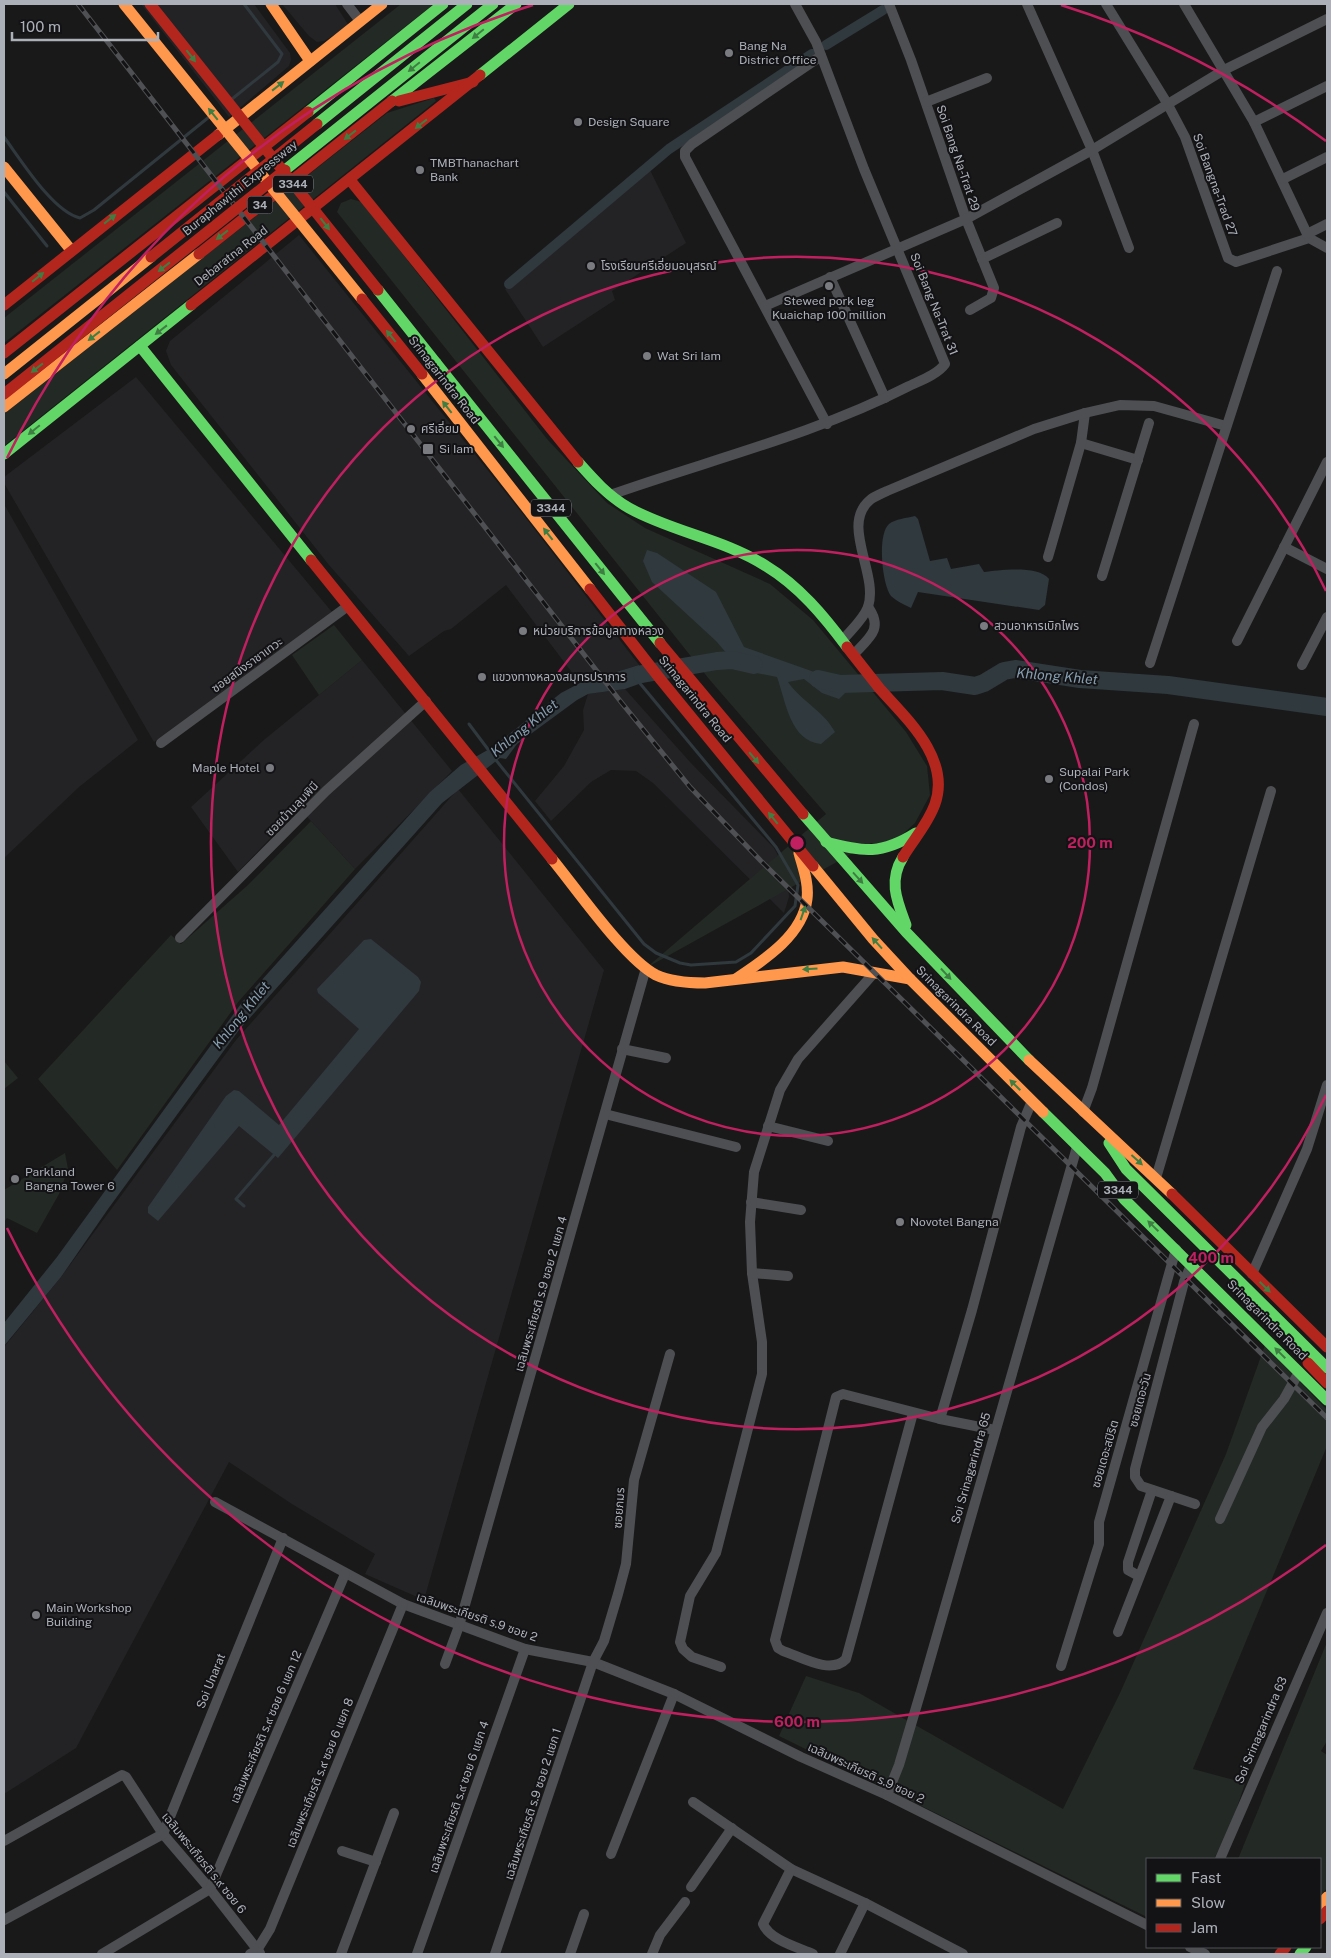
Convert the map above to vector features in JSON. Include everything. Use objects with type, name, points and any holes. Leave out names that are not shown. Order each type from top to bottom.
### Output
[{"type":"main road","name":"Srinagarindra Road","points":[[124,4],[422,374],[661,680],[873,939],[910,979],[1105,1173],[1124,1199],[1327,1400]]},
{"type":"main road","name":"Srinagarindra Road","points":[[150,4],[666,652],[826,842],[912,938],[996,1027],[1083,1112],[1102,1133],[1126,1169],[1327,1368]]},
{"type":"main road","points":[[271,4],[310,61]]},
{"type":"main road","points":[[4,305],[382,4]]},
{"type":"main road","points":[[4,353],[443,4]]},
{"type":"main road","points":[[4,361],[452,4]]},
{"type":"main road","name":"Buraphawithi Expressway","points":[[4,374],[467,4]]},
{"type":"main road","name":"Buraphawithi Expressway","points":[[4,394],[493,4]]},
{"type":"main road","name":"Debaratna Road","points":[[4,407],[516,4]]},
{"type":"main road","name":"Debaratna Road","points":[[4,454],[569,4]]},
{"type":"main road","points":[[393,102],[473,82]]},
{"type":"main road","points":[[4,167],[72,250]]},
{"type":"main road","points":[[350,180],[571,455],[610,495],[641,513],[708,539],[765,565],[783,577],[842,641],[919,736],[936,768],[939,796],[934,810],[903,858],[895,876],[895,899],[912,938]]},
{"type":"main road","points":[[140,346],[620,942],[646,968],[664,978],[687,982],[731,982],[795,970],[844,967],[910,979]]},
{"type":"main road","points":[[826,842],[860,852],[878,852],[896,847],[920,830]]},
{"type":"main road","points":[[731,982],[758,964],[786,938],[802,919],[807,900],[806,878],[798,848]]},
{"type":"main road","name":"Srinagarindra Road","points":[[1102,1133],[1135,1158],[1327,1347]]},
{"type":"main road","name":"Srinagarindra Road","points":[[1105,1173],[1132,1189],[1327,1383]]},
{"type":"main road","points":[[1323,1915],[1327,1897]]},
{"type":"main road","points":[[1290,1952],[1303,1948]]},
{"type":"street","points":[[347,4],[360,21]]},
{"type":"street","name":"Soi Bang Na-Trat 31","points":[[610,495],[827,424],[885,398],[938,371],[945,364],[864,169],[821,56],[795,4]]},
{"type":"street","name":"Soi Bang Na-Trat 29","points":[[889,4],[926,102],[966,219],[994,288],[994,294],[986,302],[970,310]]},
{"type":"street","points":[[1028,4],[1092,150],[1129,248]]},
{"type":"street","name":"Soi Bangna-Trad 27","points":[[1106,4],[1167,103],[1194,155],[1230,260],[1236,262],[1308,236]]},
{"type":"street","points":[[1184,4],[1254,122],[1283,179],[1308,236],[1327,248]]},
{"type":"street","points":[[765,306],[966,219],[1092,150],[1224,70],[1327,20]]},
{"type":"street","points":[[821,56],[685,151],[685,157],[827,424]]},
{"type":"street","points":[[926,102],[987,78]]},
{"type":"street","points":[[1254,122],[1327,86]]},
{"type":"street","points":[[1283,179],[1327,157]]},
{"type":"street","points":[[982,259],[1057,223]]},
{"type":"street","points":[[1308,236],[1327,224]]},
{"type":"street","points":[[1150,663],[1277,271]]},
{"type":"street","points":[[830,277],[885,398]]},
{"type":"street","points":[[842,641],[868,607],[869,577],[858,531],[858,520],[862,509],[870,500],[986,448],[1085,412],[1120,405],[1154,406],[1226,426]]},
{"type":"street","points":[[1048,558],[1081,442],[1085,412]]},
{"type":"street","points":[[1102,576],[1149,423]]},
{"type":"street","points":[[1081,442],[1138,460]]},
{"type":"street","points":[[1237,641],[1327,462]]},
{"type":"street","points":[[1284,547],[1327,569]]},
{"type":"street","name":"ซอยสมิงราชาเทวะ","points":[[161,743],[348,606]]},
{"type":"street","points":[[853,655],[874,630],[875,616],[868,607]]},
{"type":"street","points":[[1302,665],[1327,616]]},
{"type":"street","name":"ซอยบ้านลุมพินี","points":[[180,938],[324,794],[426,701]]},
{"type":"street","points":[[1083,1112],[1092,1088],[1194,724]]},
{"type":"street","points":[[1156,1178],[1272,791]]},
{"type":"street","name":"เฉลิมพระเกียรติ ร.9 ซอย 2 แยก 4","points":[[445,1664],[459,1626],[646,968]]},
{"type":"street","points":[[721,1667],[692,1657],[680,1642],[690,1596],[716,1553],[762,1374],[762,1342],[752,1273],[750,1222],[754,1172],[780,1090],[798,1059],[874,973]]},
{"type":"street","points":[[622,1049],[666,1058]]},
{"type":"street","points":[[1252,1274],[1307,1149],[1327,1085]]},
{"type":"street","points":[[940,1419],[975,1301],[1021,1127],[1032,1101]]},
{"type":"street","points":[[605,1114],[736,1147]]},
{"type":"street","points":[[768,1126],[828,1141]]},
{"type":"street","name":"Soi Srinagarindra 65","points":[[887,1795],[899,1765],[921,1691],[1077,1147]]},
{"type":"street","points":[[751,1202],[801,1210]]},
{"type":"street","name":"ซอยเดอะสปิริต","points":[[1061,1666],[1099,1544],[1098,1522],[1176,1249]]},
{"type":"street","name":"ซอยเดอะวัน","points":[[1191,1264],[1184,1282],[1135,1469],[1137,1482],[1141,1486],[1195,1504]]},
{"type":"street","points":[[752,1273],[788,1276]]},
{"type":"street","name":"ซอยภมร","points":[[593,1662],[604,1641],[626,1564],[634,1480],[670,1354]]},
{"type":"street","points":[[1220,1519],[1262,1427],[1284,1399],[1299,1372]]},
{"type":"street","points":[[913,1413],[846,1659],[841,1664],[831,1666],[783,1651],[778,1648],[775,1640],[836,1397],[843,1394],[913,1413],[995,1430]]},
{"type":"street","points":[[1139,1576],[1128,1570],[1128,1562],[1152,1490]]},
{"type":"street","points":[[1118,1632],[1171,1496]]},
{"type":"street","name":"เฉลิมพระเกียรติ ร.9 ซอย 2","points":[[215,1502],[403,1604],[525,1649],[593,1662],[674,1694],[801,1757],[887,1795],[1146,1924]]},
{"type":"street","name":"Soi Unarat","points":[[163,1834],[283,1538]]},
{"type":"street","name":"เฉลิมพระเกียรติ ร.๙ ซอย 6 แยก 12","points":[[210,1889],[345,1574]]},
{"type":"street","name":"เฉลิมพระเกียรติ ร.๙ ซอย 6 แยก 8","points":[[256,1953],[270,1928],[403,1604]]},
{"type":"street","name":"Soi Srinagarindra 63","points":[[1220,1858],[1327,1613]]},
{"type":"street","name":"เฉลิมพระเกียรติ ร.๙ ซอย 6 แยก 4","points":[[417,1954],[525,1649]]},
{"type":"street","name":"เฉลิมพระเกียรติ ร.9 ซอย 2 แยก 1","points":[[495,1954],[593,1662]]},
{"type":"street","points":[[611,1854],[674,1694]]},
{"type":"street","name":"เฉลิมพระเกียรติ ร.๙ ซอย 6","points":[[4,1841],[122,1775],[126,1777],[163,1834],[210,1889],[256,1953]]},
{"type":"street","points":[[693,1802],[791,1869],[865,1903],[963,1954]]},
{"type":"street","points":[[341,1954],[394,1813]]},
{"type":"street","points":[[691,1887],[732,1828]]},
{"type":"street","points":[[4,1920],[163,1834]]},
{"type":"street","points":[[342,1851],[376,1862]]},
{"type":"street","points":[[791,1869],[763,1924],[766,1930],[774,1936],[812,1954]]},
{"type":"street","points":[[102,1954],[210,1889]]},
{"type":"street","points":[[652,1954],[660,1935],[685,1902]]},
{"type":"street","points":[[840,1954],[865,1903]]},
{"type":"street","points":[[570,1954],[584,1914]]},
{"type":"street","points":[[1192,1948],[1205,1954]]},
{"type":"shaded area","points":[[141,4],[254,4],[290,53],[291,60],[289,66],[229,117]]},
{"type":"shaded area","points":[[282,4],[335,4],[349,26],[324,41],[317,42],[309,36]]},
{"type":"shaded area","points":[[401,4],[434,4],[4,343],[4,318]]},
{"type":"shaded area","points":[[434,98],[436,101],[4,446],[4,414],[387,113]]},
{"type":"shaded area","name":"โรงเรียนศรีเอี่ยมอนุสรณ์","points":[[649,168],[686,243],[612,291],[615,300],[543,347],[505,289]]},
{"type":"shaded area","points":[[351,199],[362,202],[547,439],[607,503],[645,528],[770,584],[813,620],[906,732],[927,766],[930,795],[915,823],[903,834],[886,843],[871,843],[646,968],[826,814],[709,679],[337,212],[341,203]]},
{"type":"shaded area","points":[[299,235],[522,513],[639,665],[580,683],[506,585],[451,629],[444,631],[409,656],[329,565],[171,365],[166,351],[170,341]]},
{"type":"shaded area","points":[[136,377],[332,612],[154,742],[4,483],[4,477]]},
{"type":"shaded area","points":[[4,504],[138,740],[79,787],[4,858]]},
{"type":"shaded area","points":[[334,625],[362,660],[319,695],[292,655]]},
{"type":"shaded area","points":[[362,660],[452,771],[355,869],[299,808],[238,872],[191,807],[265,739]]},
{"type":"shaded area","points":[[625,689],[690,762],[774,848],[787,873],[789,897],[784,913],[653,783],[636,771],[611,770],[591,782],[551,821],[535,801],[564,766],[584,730],[583,710],[588,694]]},
{"type":"shaded area","points":[[458,789],[604,970],[424,1600],[365,1574],[375,1554],[292,1504],[229,1462],[76,1748],[4,1794],[4,1347],[61,1277],[236,1040]]},
{"type":"shaded area","points":[[311,821],[355,869],[239,1001],[117,1170],[38,1079],[171,935],[181,944],[248,885]]},
{"type":"shaded area","points":[[4,1061],[18,1078],[4,1089]]},
{"type":"shaded area","points":[[65,1153],[68,1169],[59,1194],[37,1233],[7,1218],[4,1222],[4,1190]]},
{"type":"shaded area","points":[[1265,1345],[1327,1410],[1327,1446],[1193,1769],[1245,1783],[1231,1826],[1215,1858],[1146,1858],[1146,1917],[779,1736],[806,1676],[859,1693],[1063,1809],[1120,1693],[1226,1454]]},
{"type":"shaded area","points":[[1327,1642],[1327,1741],[1321,1751],[1327,1755],[1327,1888],[1321,1896],[1321,1858],[1238,1858]]},
{"type":"water","points":[[915,516],[918,519],[930,561],[947,558],[951,569],[979,564],[984,572],[1028,570],[1037,572],[1049,579],[1045,605],[1039,610],[918,592],[911,608],[895,600],[888,590],[883,571],[882,548],[885,529],[892,522]]},
{"type":"water","points":[[647,550],[657,553],[716,592],[744,647],[834,679],[848,690],[839,699],[822,693],[804,679],[788,682],[825,718],[835,732],[821,744],[802,736],[791,719],[777,677],[741,670],[716,641],[652,582],[643,561]]},
{"type":"water","points":[[639,665],[650,680],[625,689],[588,694],[577,700],[517,744],[506,759],[500,758],[442,803],[239,1030],[108,1209],[61,1277],[4,1346],[4,1323],[57,1257],[243,1001],[430,792],[461,765],[493,747],[561,693],[580,683]]},
{"type":"water","points":[[371,939],[418,977],[421,982],[419,991],[278,1158],[239,1126],[158,1221],[148,1213],[148,1207],[226,1096],[234,1090],[239,1091],[279,1125],[359,1029],[318,993],[317,989],[364,940]]},
{"type":"waterway","points":[[232,99],[278,62],[282,54],[244,4]]},
{"type":"waterway","points":[[826,45],[883,10]]},
{"type":"waterway","points":[[509,284],[669,149],[812,54]]},
{"type":"waterway","points":[[4,137],[28,171],[49,196],[70,214],[80,218],[94,210],[209,117]]},
{"type":"waterway","points":[[4,192],[47,246]]},
{"type":"waterway","name":"Khlong Khlet","points":[[642,674],[717,661],[732,660],[754,665]]},
{"type":"waterway","name":"Khlong Khlet","points":[[818,679],[840,684],[942,681],[975,686],[1004,671],[1015,669],[1080,679],[1168,685],[1327,707]]},
{"type":"waterway","points":[[495,759],[644,944],[656,953],[680,963],[691,965],[736,962],[751,953],[795,906],[798,885],[776,847],[638,681]]},
{"type":"waterway","points":[[469,724],[490,752]]},
{"type":"waterway","points":[[244,1206],[236,1199],[274,1155]]},
{"type":"railway","points":[[78,4],[621,702],[690,787],[761,861],[1327,1418]]},
{"type":"traffic: fast","points":[[308,112],[443,4]]},
{"type":"traffic: fast","points":[[317,124],[467,4]]},
{"type":"traffic: fast","points":[[285,170],[493,4]]},
{"type":"traffic: fast","points":[[392,101],[516,4]]},
{"type":"traffic: fast","points":[[480,75],[569,4]]},
{"type":"traffic: fast","points":[[378,290],[436,363]]},
{"type":"traffic: fast","points":[[4,454],[191,305]]},
{"type":"traffic: fast","points":[[140,346],[311,560]]},
{"type":"traffic: fast","points":[[436,363],[660,643]]},
{"type":"traffic: fast","points":[[578,462],[608,493],[629,508],[733,549],[778,574],[810,602],[847,647]]},
{"type":"traffic: fast","points":[[803,814],[906,932],[1029,1060]]},
{"type":"traffic: fast","points":[[826,842],[851,848],[872,849],[893,845],[916,833]]},
{"type":"traffic: fast","points":[[903,857],[898,866],[895,883],[897,899],[906,925]]},
{"type":"traffic: fast","points":[[1043,1112],[1105,1173],[1124,1199],[1327,1400]]},
{"type":"traffic: fast","points":[[1109,1143],[1126,1169],[1327,1368]]},
{"type":"traffic: fast","points":[[1300,1954],[1305,1948]]},
{"type":"traffic: slow","points":[[124,4],[362,299]]},
{"type":"traffic: slow","points":[[271,4],[310,61]]},
{"type":"traffic: slow","points":[[218,135],[382,4]]},
{"type":"traffic: slow","points":[[4,167],[71,250]]},
{"type":"traffic: slow","points":[[4,407],[199,254]]},
{"type":"traffic: slow","points":[[4,374],[151,257]]},
{"type":"traffic: slow","points":[[422,374],[590,589]]},
{"type":"traffic: slow","points":[[737,978],[781,945],[798,924],[804,912],[807,887],[799,853]]},
{"type":"traffic: slow","points":[[552,859],[616,939],[644,967],[656,975],[680,982],[705,983],[843,967],[910,979]]},
{"type":"traffic: slow","points":[[813,866],[873,939],[910,979],[1043,1112]]},
{"type":"traffic: slow","points":[[1029,1060],[1172,1194]]},
{"type":"traffic: slow","points":[[1321,1904],[1327,1897]]},
{"type":"traffic: jam","points":[[150,4],[378,290]]},
{"type":"traffic: jam","points":[[191,305],[480,75]]},
{"type":"traffic: jam","points":[[399,101],[473,82]]},
{"type":"traffic: jam","points":[[199,254],[392,101]]},
{"type":"traffic: jam","points":[[4,353],[308,112]]},
{"type":"traffic: jam","points":[[151,257],[317,124]]},
{"type":"traffic: jam","points":[[4,305],[218,135]]},
{"type":"traffic: jam","points":[[4,394],[285,170]]},
{"type":"traffic: jam","points":[[350,180],[578,462]]},
{"type":"traffic: jam","points":[[362,299],[422,374]]},
{"type":"traffic: jam","points":[[311,560],[552,859]]},
{"type":"traffic: jam","points":[[590,589],[661,680],[813,866]]},
{"type":"traffic: jam","points":[[660,643],[803,814]]},
{"type":"traffic: jam","points":[[847,647],[924,741],[937,771],[938,787],[935,804],[903,857]]},
{"type":"traffic: jam","points":[[1172,1194],[1327,1347]]},
{"type":"traffic: jam","points":[[1308,1363],[1327,1383]]},
{"type":"traffic: jam","points":[[1321,1918],[1327,1911]]},
{"type":"traffic: jam","points":[[1280,1954],[1285,1948]]},
{"type":"place","name":"Bang Na District Office","points":[[729,53]]},
{"type":"place","name":"Design Square","points":[[578,122]]},
{"type":"place","name":"TMBThanachart Bank","points":[[420,170]]},
{"type":"place","name":"โรงเรียนศรีเอี่ยมอนุสรณ์","points":[[591,266]]},
{"type":"place","name":"Stewed pork leg Kuaichap 100 million","points":[[829,286]]},
{"type":"place","name":"Wat Sri Iam","points":[[647,356]]},
{"type":"place","name":"ศรีเอี่ยม","points":[[411,429]]},
{"type":"place","name":"Si Iam","points":[[428,449]]},
{"type":"place","name":"สวนอาหารเบิกไพร","points":[[984,626]]},
{"type":"place","name":"หน่วยบริการข้อมูลทางหลวง","points":[[523,631]]},
{"type":"place","name":"แขวงทางหลวงสมุทรปราการ","points":[[482,677]]},
{"type":"place","name":"Maple Hotel","points":[[270,768]]},
{"type":"place","name":"Supalai Park (Condos)","points":[[1049,779]]},
{"type":"place","name":"Parkland Bangna Tower 6","points":[[15,1179]]},
{"type":"place","name":"Novotel Bangna","points":[[900,1222]]},
{"type":"place","name":"Main Workshop Building","points":[[36,1615]]}]
